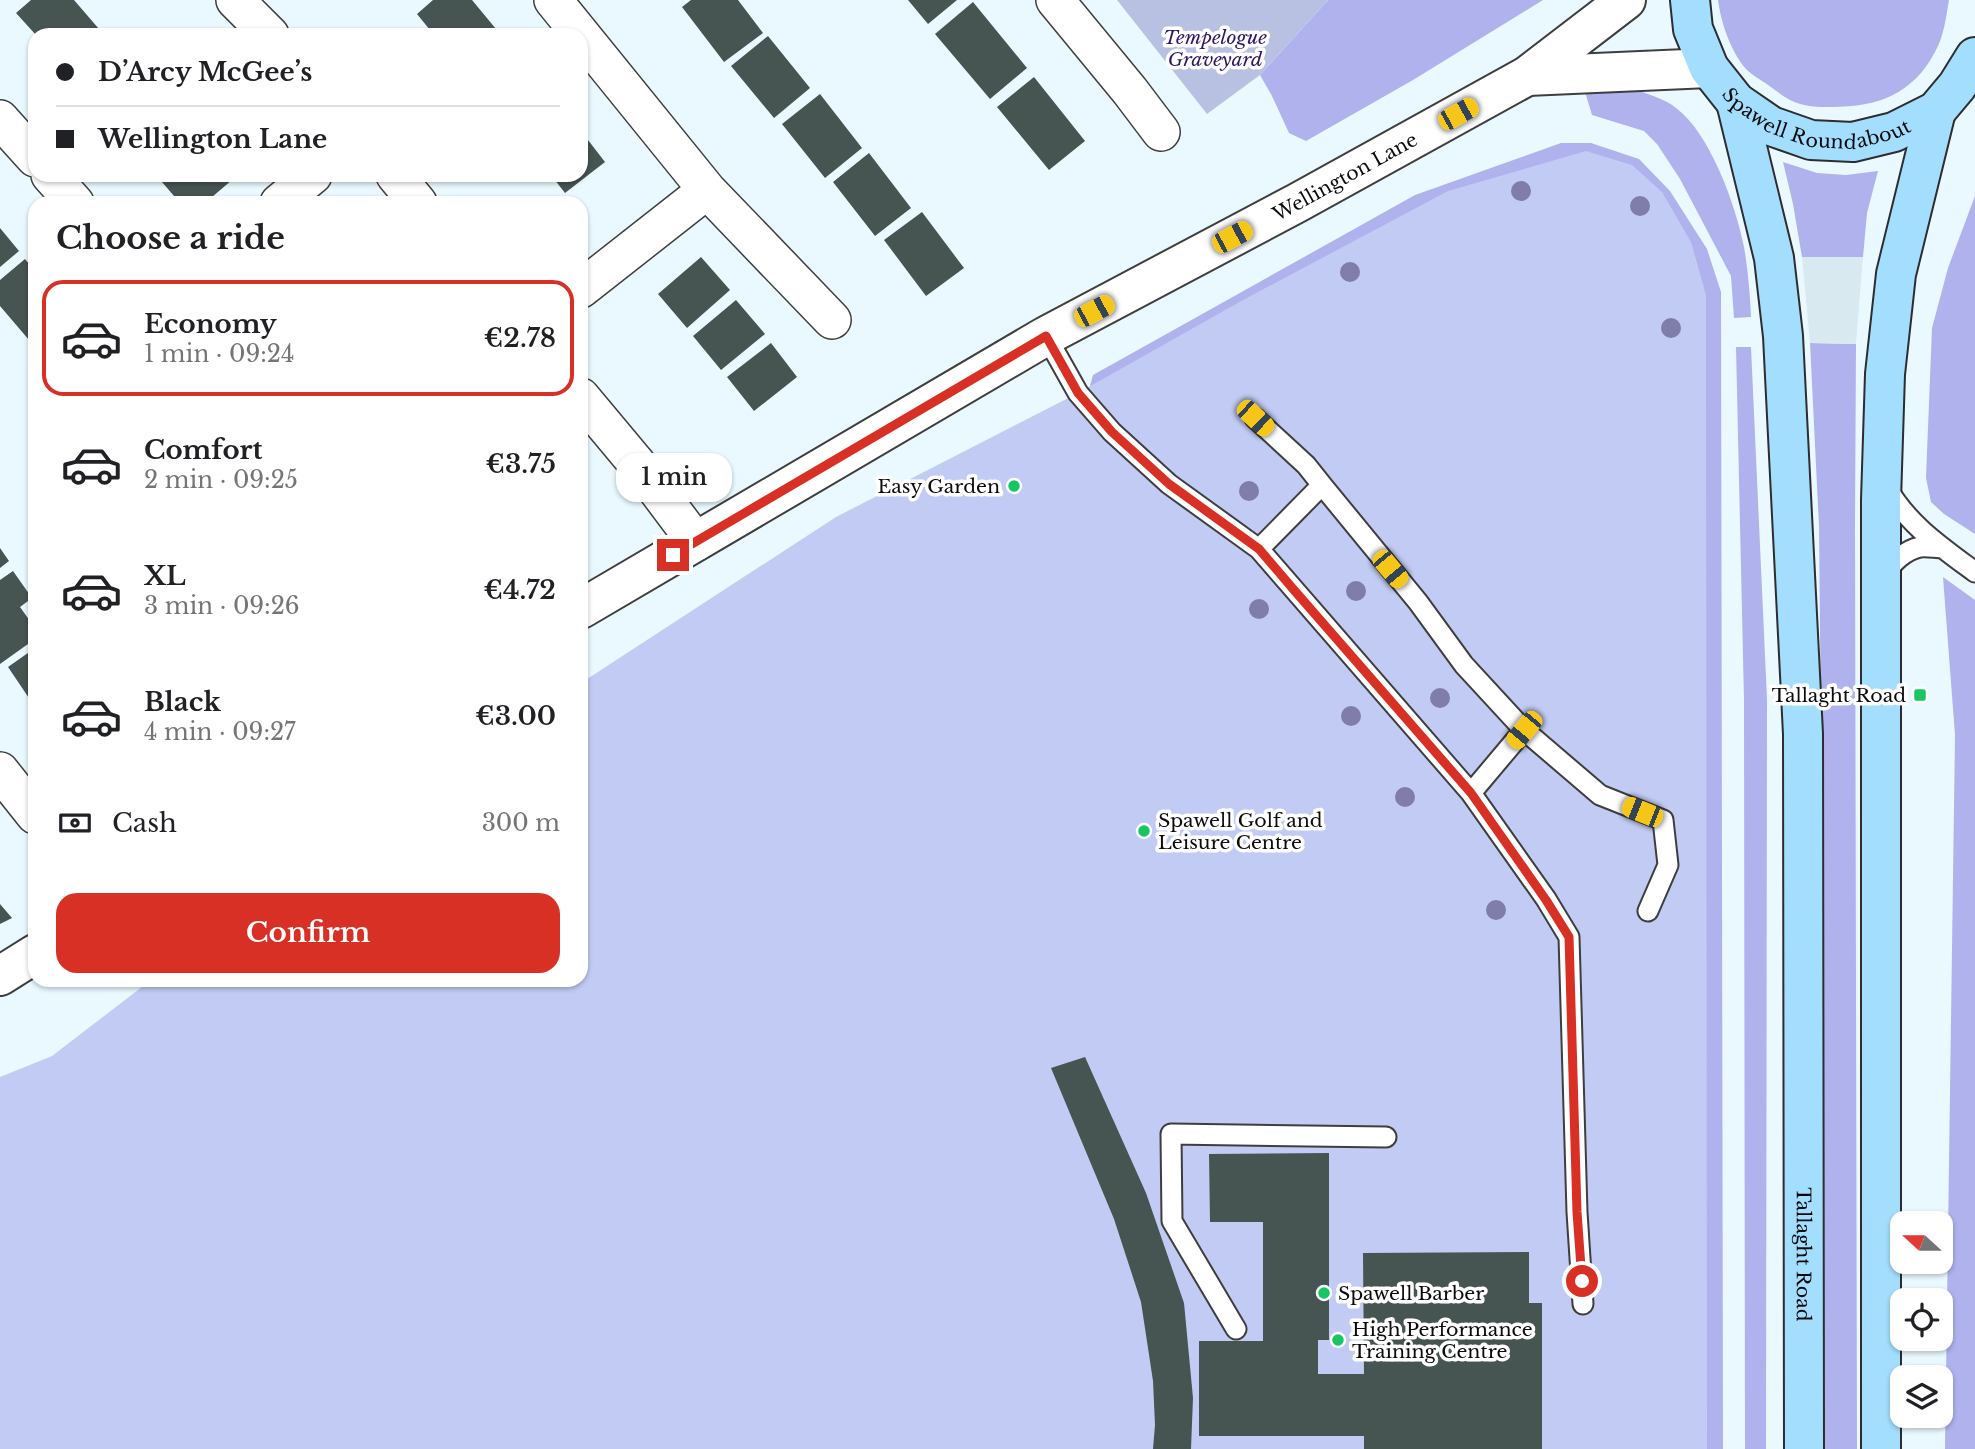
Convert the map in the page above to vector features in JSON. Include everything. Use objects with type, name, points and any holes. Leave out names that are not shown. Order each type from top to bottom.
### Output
[{"type":"main road","name":"Spawell Roundabout","points":[[1690,0],[1693,29],[1709,68],[1736,102],[1771,126],[1811,140],[1853,142],[1894,132],[1936,111],[1957,86],[1975,57]]},
{"type":"main road","name":"Tallaght Road","points":[[1736,102],[1774,258],[1783,336],[1803,734],[1804,1449]]},
{"type":"main road","points":[[1881,1449],[1882,479],[1885,374],[1896,269],[1936,111]]},
{"type":"street","points":[[235,0],[263,28]]},
{"type":"street","points":[[553,0],[576,28]]},
{"type":"street","points":[[1055,0],[1161,132]]},
{"type":"street","name":"Wellington Lane","points":[[588,605],[1046,336],[1297,203],[1527,76],[1626,0]]},
{"type":"street","points":[[588,43],[707,190],[832,320]]},
{"type":"street","name":"Wellington Lane","points":[[1527,76],[1709,68]]},
{"type":"street","points":[[0,119],[28,150]]},
{"type":"street","points":[[56,182],[69,196]]},
{"type":"street","points":[[288,196],[304,182]]},
{"type":"street","points":[[401,182],[412,196]]},
{"type":"street","points":[[588,284],[707,190]]},
{"type":"street","points":[[588,405],[642,470],[696,542]]},
{"type":"street","points":[[0,771],[28,806]]},
{"type":"street","points":[[0,975],[28,958]]},
{"type":"lane","points":[[1046,336],[1078,393],[1112,432],[1169,484],[1259,549],[1471,793],[1569,937],[1577,1212],[1583,1304]]},
{"type":"lane","points":[[1255,418],[1306,465],[1418,602],[1464,666],[1524,730],[1600,795],[1663,820],[1668,865],[1647,911]]},
{"type":"lane","points":[[1882,479],[1910,519],[1975,572]]},
{"type":"lane","points":[[1259,549],[1322,485]]},
{"type":"lane","points":[[1882,591],[1891,564],[1920,547],[1943,548]]},
{"type":"lane","points":[[1471,793],[1524,730]]},
{"type":"lane","points":[[1236,1329],[1172,1221],[1171,1134],[1387,1137]]},
{"type":"shaded area","points":[[1328,0],[1543,0],[1413,80],[1306,141],[1289,133],[1260,75]]},
{"type":"shaded area","points":[[1718,0],[1949,0],[1938,46],[1916,78],[1905,88],[1879,101],[1832,107],[1795,102],[1746,69],[1728,37]]},
{"type":"shaded area","points":[[1637,90],[1676,108],[1700,134],[1710,152],[1728,192],[1740,230],[1747,264],[1751,317],[1734,318],[1731,276],[1680,179],[1657,144],[1644,131],[1592,115],[1585,92]]},
{"type":"shaded area","points":[[1561,143],[1591,143],[1639,159],[1670,191],[1707,249],[1721,292],[1723,1449],[1707,1449],[1707,1411],[1090,386],[1093,375],[1415,195]]},
{"type":"shaded area","name":"Spawell Golf and Leisure Centre","points":[[1586,151],[1632,165],[1662,192],[1691,242],[1706,295],[1707,1449],[0,1449],[0,1077],[52,1056],[142,987],[588,987],[588,678],[836,517],[1078,393],[1243,300],[1448,191]]},
{"type":"shaded area","points":[[1783,162],[1817,173],[1846,175],[1878,171],[1867,213],[1863,257],[1802,257]]},
{"type":"shaded area","points":[[1975,196],[1975,534],[1931,502],[1926,478],[1932,328],[1948,268]]},
{"type":"shaded area","points":[[1802,257],[1863,257],[1856,344],[1810,343]]},
{"type":"shaded area","points":[[1810,343],[1856,344],[1857,1449],[1821,1449],[1819,526]]},
{"type":"shaded area","points":[[1736,347],[1751,347],[1767,700],[1766,1449],[1745,1449],[1744,700]]},
{"type":"shaded area","points":[[1943,577],[1975,600],[1975,1449],[1945,1449],[1945,1428],[1953,1428],[1953,1365],[1946,1365],[1946,1351],[1953,1351],[1953,1288],[1947,1288],[1947,1274],[1953,1274],[1953,1211],[1948,1211],[1955,735]]},
{"type":"green space","name":"Tempelogue Graveyard","points":[[1117,0],[1328,0],[1260,75],[1207,114]]},
{"type":"building","points":[[31,0],[74,0],[98,28],[30,28],[16,13]]},
{"type":"building","points":[[433,0],[472,0],[495,28],[428,28],[417,14]]},
{"type":"building","points":[[691,0],[738,0],[763,33],[724,62],[682,7]]},
{"type":"building","points":[[908,0],[957,0],[928,24]]},
{"type":"building","points":[[973,2],[1027,68],[990,99],[935,34]]},
{"type":"building","points":[[768,36],[810,88],[774,118],[731,66]]},
{"type":"building","points":[[1034,77],[1085,141],[1049,170],[997,107]]},
{"type":"building","points":[[820,94],[862,148],[825,178],[782,124]]},
{"type":"building","points":[[588,140],[605,162],[588,175]]},
{"type":"building","points":[[869,153],[911,208],[875,236],[833,182]]},
{"type":"building","points":[[162,182],[230,182],[213,196],[174,196]]},
{"type":"building","points":[[556,182],[579,182],[565,193]]},
{"type":"building","points":[[922,212],[964,268],[926,296],[884,240]]},
{"type":"building","points":[[0,228],[19,251],[0,267]]},
{"type":"building","points":[[701,257],[730,290],[687,328],[658,294]]},
{"type":"building","points":[[25,259],[28,263],[28,339],[0,306],[0,280]]},
{"type":"building","points":[[736,300],[765,334],[721,370],[693,336]]},
{"type":"building","points":[[771,343],[797,377],[754,411],[727,377]]},
{"type":"building","points":[[0,548],[9,561],[0,568]]},
{"type":"building","points":[[13,571],[28,592],[28,601],[20,607],[28,618],[28,644],[0,664],[0,580]]},
{"type":"building","points":[[28,653],[28,697],[8,667]]},
{"type":"building","points":[[0,904],[12,918],[0,924]]},
{"type":"building","points":[[1085,1057],[1146,1193],[1184,1303],[1193,1398],[1191,1449],[1153,1449],[1153,1381],[1141,1302],[1114,1219],[1051,1068]]},
{"type":"building","points":[[1329,1153],[1329,1340],[1318,1340],[1318,1374],[1364,1374],[1363,1253],[1529,1252],[1529,1303],[1542,1303],[1542,1449],[1364,1449],[1364,1436],[1199,1436],[1199,1341],[1263,1341],[1263,1222],[1210,1222],[1209,1154]]},
{"type":"place","name":"Easy Garden","points":[[1014,486]]},
{"type":"place","name":"Tallaght Road","points":[[1920,695]]},
{"type":"place","name":"Spawell Golf and Leisure Centre","points":[[1144,831]]},
{"type":"place","name":"Spawell Barber","points":[[1324,1293]]},
{"type":"place","name":"High Performance Training Centre","points":[[1338,1340]]},
{"type":"route","points":[[673,555],[1046,336],[1078,393],[1112,432],[1169,484],[1259,549],[1471,793],[1569,937],[1577,1212],[1582,1281]]}]
